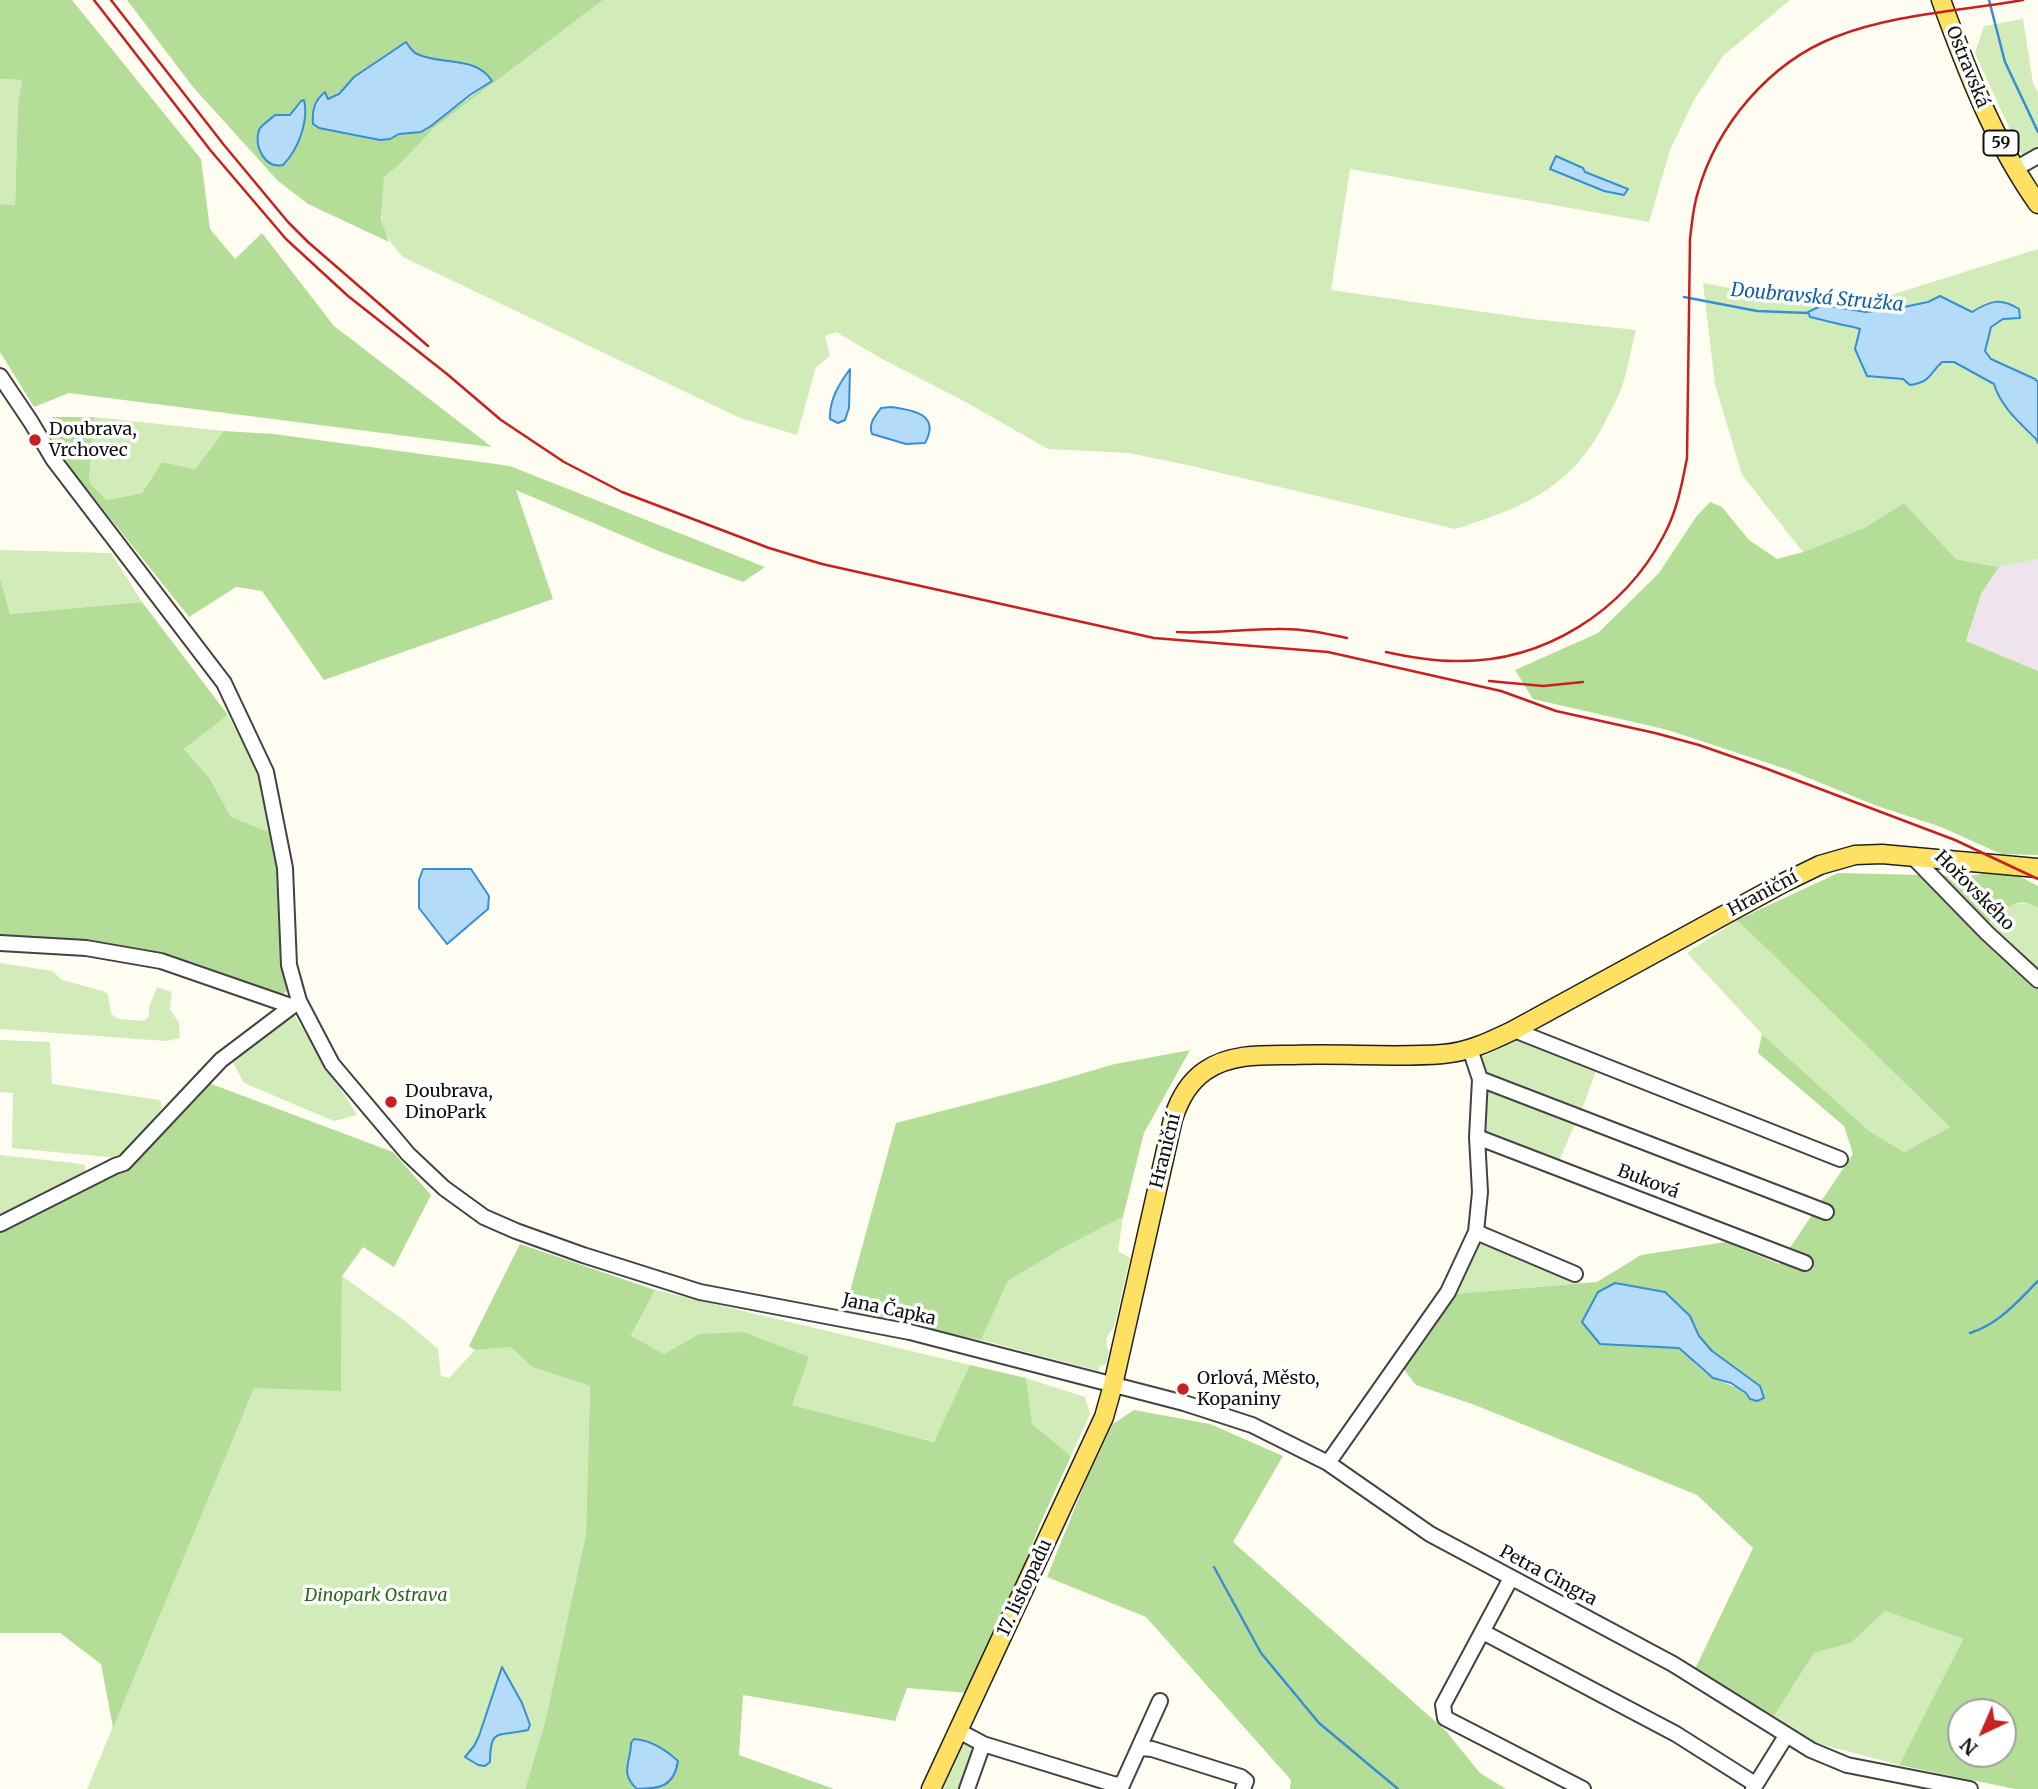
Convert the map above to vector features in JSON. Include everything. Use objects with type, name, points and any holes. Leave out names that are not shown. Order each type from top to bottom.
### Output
[{"type":"main road","name":"Ostravská","points":[[1941,0],[1983,108],[2015,170],[2038,204]]},
{"type":"main road","name":"Hraniční","points":[[1113,1385],[1173,1119],[1183,1096],[1206,1070],[1217,1064],[1248,1056],[1432,1054],[1470,1049],[1514,1030],[1810,869],[1843,857],[1882,855],[2038,868]]},
{"type":"main road","name":"17. listopadu","points":[[931,1789],[1104,1417],[1113,1385]]},
{"type":"street","points":[[2015,170],[2038,156]]},
{"type":"street","name":"Jana Čapka","points":[[0,376],[53,459],[224,683],[266,772],[285,868],[289,965],[295,1004],[332,1064],[408,1154],[444,1188],[484,1216],[516,1231],[700,1292],[910,1332],[1113,1385]]},
{"type":"street","name":"Hořovského","points":[[1913,857],[1987,933],[2038,980]]},
{"type":"street","points":[[0,943],[86,948],[162,961],[295,1004]]},
{"type":"street","points":[[0,1224],[124,1163],[221,1060],[295,1004]]},
{"type":"street","points":[[1514,1030],[1840,1159]]},
{"type":"street","points":[[1328,1463],[1448,1292],[1476,1232],[1480,1192],[1477,1137],[1480,1079],[1470,1049]]},
{"type":"street","points":[[1480,1079],[1826,1212]]},
{"type":"street","name":"Buková","points":[[1477,1137],[1805,1263]]},
{"type":"street","points":[[1476,1232],[1575,1274]]},
{"type":"street","name":"Petra Cingra","points":[[1113,1385],[1184,1403],[1252,1425],[1328,1463],[1430,1534],[1673,1664],[1811,1750],[1847,1765],[1970,1789]]},
{"type":"street","points":[[1511,1578],[1443,1705],[1445,1718],[1583,1789]]},
{"type":"street","points":[[1483,1632],[1676,1734],[1754,1787],[1786,1736]]},
{"type":"street","points":[[958,1731],[984,1744],[1122,1785],[1160,1701]]},
{"type":"street","points":[[967,1789],[984,1744]]},
{"type":"street","points":[[1140,1748],[1152,1749],[1241,1777],[1246,1781],[1243,1789]]},
{"type":"shaded area","points":[[2038,559],[2038,671],[1966,641],[1981,594],[1999,567]]},
{"type":"green space","points":[[0,0],[72,0],[201,159],[210,229],[235,259],[262,233],[334,326],[492,447],[69,393],[34,407],[0,352],[0,204],[15,205],[18,103],[22,80],[0,79]]},
{"type":"green space","points":[[127,0],[603,0],[434,128],[384,177],[381,219],[389,242],[308,204],[278,181],[193,87]],"holes":[[[397,47],[434,59],[474,65],[492,81],[421,132],[399,134],[390,139],[319,128],[328,99],[339,94],[354,77]],[[297,105],[294,148],[291,155],[279,166],[262,125],[275,115],[290,116]]]},
{"type":"green space","points":[[603,0],[1790,0],[1723,56],[1694,100],[1670,150],[1649,222],[1350,169],[1331,290],[1533,319],[1636,330],[1620,391],[1595,440],[1580,461],[1545,491],[1526,502],[1455,529],[1129,453],[1048,449],[836,332],[825,336],[830,356],[816,367],[797,435],[740,418],[403,257],[384,229],[384,177],[434,128]]},
{"type":"green space","points":[[2023,19],[2033,83],[2038,92],[2038,148],[2023,158],[1975,53],[1984,26]]},
{"type":"green space","points":[[0,79],[22,80],[18,103],[15,205],[0,204]]},
{"type":"green space","points":[[2038,249],[2038,382],[1991,359],[1985,351],[1991,327],[2003,319],[1986,303],[1972,313],[1940,296],[1928,302],[1866,312],[1823,305],[1810,317],[1860,329],[1858,347],[1867,376],[1903,379],[1910,385],[1917,384],[1926,380],[1942,362],[1954,362],[1994,384],[2005,407],[2038,443],[2038,559],[1999,567],[1956,559],[1904,503],[1864,528],[1803,552],[1742,475],[1715,384],[1703,283],[1766,295],[1875,300]]},
{"type":"green space","points":[[52,417],[94,417],[89,482],[107,500],[142,493],[162,462],[195,469],[224,431],[274,434],[510,466],[765,567],[743,582],[661,552],[516,490],[553,599],[324,680],[262,591],[236,587],[189,617],[51,444]]},
{"type":"green space","points":[[94,417],[224,431],[195,469],[162,462],[142,493],[107,500],[89,482]]},
{"type":"green space","points":[[1710,502],[1722,507],[1749,540],[1777,559],[1803,552],[1864,528],[1904,503],[1956,559],[1999,567],[1981,594],[1966,641],[2038,671],[2038,855],[2001,854],[1941,827],[1877,806],[1789,770],[1668,730],[1533,699],[1515,670],[1598,633],[1659,573],[1696,517]]},
{"type":"green space","points":[[0,550],[111,553],[142,602],[10,614],[0,578]]},
{"type":"green space","points":[[0,578],[10,614],[142,602],[228,715],[184,749],[210,779],[231,817],[274,834],[291,987],[278,999],[120,955],[0,952]]},
{"type":"green space","points":[[228,715],[259,775],[274,834],[231,817],[210,779],[184,749]]},
{"type":"green space","points":[[2009,871],[2038,886],[2038,908],[2031,904],[2017,903],[1988,923],[2038,971],[2038,1789],[2015,1789],[1899,1765],[1963,1639],[1885,1611],[1851,1643],[1814,1653],[1774,1716],[1695,1669],[1753,1548],[1697,1495],[1475,1405],[1416,1385],[1403,1368],[1454,1294],[1597,1282],[1641,1255],[1726,1242],[1779,1264],[1853,1154],[1844,1126],[1758,1053],[1762,1034],[1869,1131],[1904,1152],[1950,1127],[1737,920],[1838,873],[1965,876]],"holes":[[[1690,1316],[1699,1336],[1712,1351],[1760,1386],[1764,1398],[1748,1397],[1709,1375],[1679,1348]]]},
{"type":"green space","points":[[2032,903],[2038,908],[2038,971],[1988,923],[2008,904]]},
{"type":"green space","points":[[1737,920],[1950,1127],[1904,1152],[1869,1131],[1762,1034],[1687,953]]},
{"type":"green space","points":[[0,963],[52,971],[62,980],[103,991],[108,994],[111,1014],[119,1019],[144,1021],[149,1016],[149,1007],[157,987],[172,992],[170,1009],[179,1023],[180,1038],[166,1041],[0,1029]]},
{"type":"green space","points":[[294,1015],[357,1115],[334,1121],[244,1083],[232,1061]]},
{"type":"green space","points":[[1519,1039],[1596,1071],[1581,1112],[1483,1072],[1480,1058]]},
{"type":"green space","points":[[0,1040],[50,1042],[52,1084],[160,1100],[162,1108],[125,1154],[118,1158],[12,1148],[13,1093],[0,1092]]},
{"type":"green space","points":[[1190,1050],[1144,1133],[1123,1217],[1066,1246],[1008,1281],[981,1340],[844,1313],[896,1123],[1115,1064]]},
{"type":"green space","points":[[206,1082],[393,1152],[431,1195],[394,1267],[363,1247],[342,1276],[341,1391],[254,1388],[113,1728],[101,1664],[60,1633],[0,1633],[0,1228],[130,1166]]},
{"type":"green space","points":[[1485,1086],[1575,1124],[1558,1163],[1482,1134]]},
{"type":"green space","points":[[0,1155],[85,1165],[85,1174],[0,1216]]},
{"type":"green space","points":[[1123,1217],[1118,1251],[1130,1258],[1114,1327],[1107,1337],[1106,1345],[1109,1351],[1106,1364],[1099,1367],[1099,1371],[981,1340],[1008,1281],[1066,1246]]},
{"type":"green space","points":[[1478,1240],[1583,1283],[1454,1294]]},
{"type":"green space","points":[[520,1244],[655,1290],[631,1336],[664,1354],[699,1334],[743,1332],[809,1357],[792,1405],[934,1442],[970,1365],[1026,1378],[1032,1424],[1071,1456],[1040,1524],[1014,1593],[967,1693],[907,1688],[895,1721],[743,1695],[739,1755],[834,1789],[525,1789],[545,1722],[586,1534],[590,1386],[532,1367],[511,1347],[475,1350],[469,1346]]},
{"type":"green space","name":"Dinopark Ostrava","points":[[342,1276],[405,1321],[438,1349],[441,1376],[449,1378],[475,1350],[511,1347],[532,1367],[590,1386],[586,1534],[545,1722],[525,1789],[87,1789],[254,1387],[341,1390]]},
{"type":"green space","points":[[655,1290],[970,1365],[935,1442],[791,1405],[699,1334],[664,1354],[631,1337]]},
{"type":"green space","points":[[1026,1378],[1085,1397],[1090,1414],[1071,1456],[1031,1424]]},
{"type":"green space","points":[[1134,1410],[1210,1424],[1283,1456],[1233,1542],[1445,1730],[1480,1773],[1506,1789],[1290,1789],[1291,1780],[1146,1617],[1047,1577],[1085,1483],[1113,1424]]},
{"type":"green space","points":[[1885,1611],[1963,1639],[1899,1765],[1809,1741],[1774,1716],[1814,1653],[1851,1643]]},
{"type":"green space","points":[[962,1742],[975,1751],[959,1789],[940,1789]]},
{"type":"water","points":[[406,42],[417,54],[468,64],[485,73],[492,81],[421,132],[399,134],[380,140],[319,128],[313,124],[314,106],[325,92],[328,99],[339,94],[354,77]]},
{"type":"water","points":[[304,100],[304,126],[298,143],[283,165],[271,164],[260,150],[259,130],[275,115],[290,115]]},
{"type":"water","points":[[1556,156],[1583,168],[1585,172],[1628,189],[1624,195],[1604,191],[1550,169]]},
{"type":"water","points":[[1940,296],[1972,312],[1995,302],[2006,303],[2019,309],[2020,318],[2003,319],[1991,327],[1985,351],[1991,359],[2038,382],[2038,443],[2006,407],[1994,384],[1954,362],[1942,362],[1926,380],[1917,384],[1910,385],[1903,379],[1867,376],[1855,349],[1860,329],[1810,317],[1808,312],[1823,305],[1866,312],[1899,308],[1928,302]]},
{"type":"water","points":[[850,369],[849,408],[845,420],[838,423],[830,419],[831,405]]},
{"type":"water","points":[[891,407],[916,412],[927,420],[930,426],[925,443],[906,444],[872,434],[872,423],[876,414],[881,408]]},
{"type":"water","points":[[423,869],[471,869],[489,896],[488,909],[447,944],[419,908],[419,880]]},
{"type":"water","points":[[1615,1283],[1665,1292],[1690,1316],[1699,1336],[1712,1351],[1760,1386],[1764,1398],[1757,1401],[1750,1399],[1731,1383],[1713,1378],[1679,1348],[1600,1344],[1582,1322],[1598,1292]]},
{"type":"water","points":[[502,1667],[522,1703],[530,1725],[528,1730],[494,1738],[490,1762],[485,1766],[478,1765],[465,1757],[479,1736]]},
{"type":"water","points":[[634,1739],[658,1746],[678,1761],[673,1776],[664,1785],[637,1789],[628,1778],[627,1767]]},
{"type":"waterway","points":[[1989,0],[2005,62],[2038,132]]},
{"type":"waterway","name":"Doubravská Stružka","points":[[1684,297],[1757,311],[1808,313]]},
{"type":"waterway","points":[[1970,1333],[1999,1318],[2038,1281]]},
{"type":"waterway","points":[[1214,1567],[1261,1653],[1319,1723],[1398,1789]]},
{"type":"railway","points":[[94,0],[211,151],[286,239],[348,296],[501,420],[564,462],[622,492],[769,548],[822,564],[1154,638],[1328,652],[1501,691],[1556,711],[1699,745],[1955,840],[2038,879]]},
{"type":"railway","points":[[111,0],[288,222],[428,346]]},
{"type":"railway","points":[[1386,652],[1455,661],[1488,659],[1519,653],[1578,628],[1627,587],[1647,563],[1664,535],[1681,487],[1687,458],[1690,239],[1693,215],[1707,167],[1732,120],[1749,99],[1788,63],[1835,37],[1904,18],[2023,0]]},
{"type":"railway","points":[[1177,632],[1285,629],[1347,638]]},
{"type":"railway","points":[[1489,681],[1543,686],[1583,682]]},
{"type":"place","name":"Doubrava, Vrchovec","points":[[35,440]]},
{"type":"place","name":"Doubrava, DinoPark","points":[[391,1102]]},
{"type":"place","name":"Orlová, Město, Kopaniny","points":[[1183,1389]]}]
